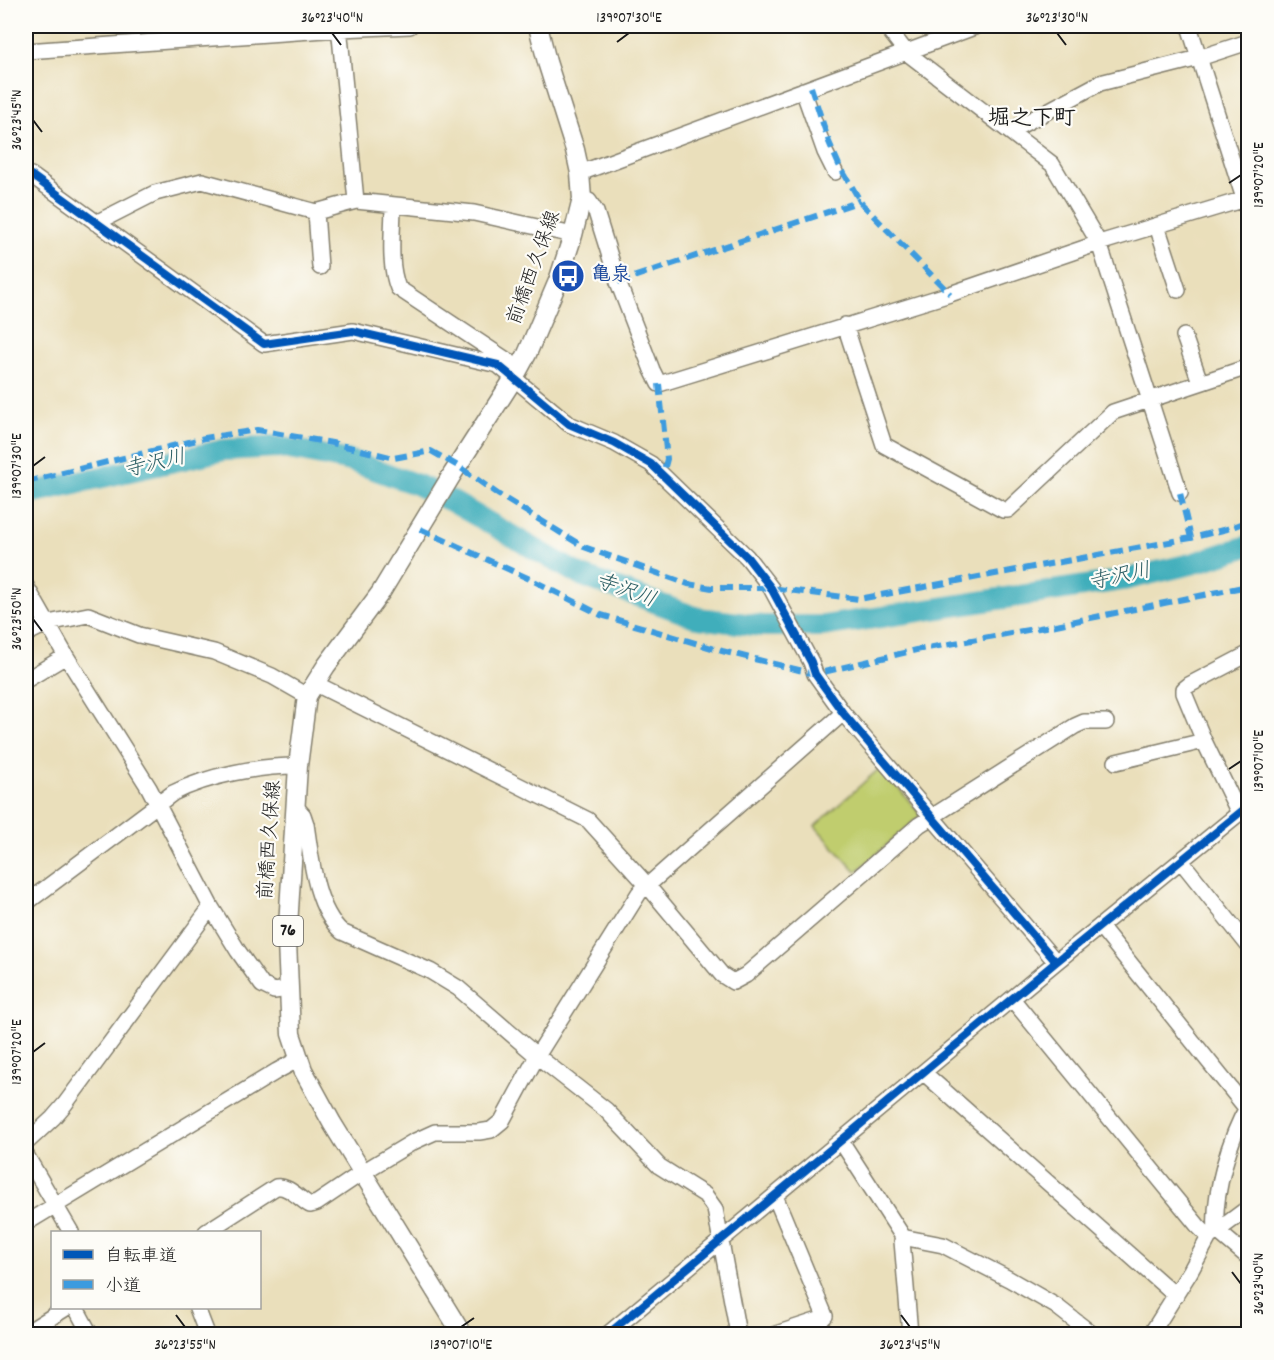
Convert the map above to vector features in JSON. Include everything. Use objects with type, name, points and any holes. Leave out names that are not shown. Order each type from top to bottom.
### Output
[{"type":"main road","name":"前橋西久保線","points":[[462,1335],[314,1092],[299,1059],[291,1034],[287,942],[298,766],[311,690],[381,592],[516,373],[558,281],[573,236],[582,199],[580,173],[538,26]]},
{"type":"street","points":[[26,51],[340,27],[410,26]]},
{"type":"street","points":[[886,26],[906,52],[1052,164],[1099,243],[1180,493]]},
{"type":"street","points":[[580,173],[977,26]]},
{"type":"street","points":[[582,199],[589,201],[597,212],[618,282],[659,384],[950,294],[1099,243],[1247,203],[1189,26]]},
{"type":"street","points":[[340,27],[356,201]]},
{"type":"street","points":[[1014,133],[1017,128],[1100,82],[1199,58],[1248,42]]},
{"type":"street","points":[[803,90],[825,152],[835,172]]},
{"type":"street","points":[[26,175],[31,175],[264,344],[353,331],[498,365],[516,373]]},
{"type":"street","points":[[96,223],[155,193],[202,181],[316,212],[356,201],[474,213],[573,236]]},
{"type":"street","points":[[393,205],[393,260],[398,288],[516,373],[569,424],[614,443],[651,464],[747,558],[771,588],[811,662],[815,674],[843,713],[1056,962]]},
{"type":"street","points":[[316,212],[320,267]]},
{"type":"street","points":[[1157,226],[1178,290]]},
{"type":"street","points":[[845,325],[884,445],[1003,510],[1008,510],[1113,412],[1248,367]]},
{"type":"street","points":[[1184,336],[1200,382]]},
{"type":"street","points":[[26,586],[157,804],[211,907],[238,951],[262,985],[274,991],[289,989]]},
{"type":"street","points":[[26,634],[48,622],[80,615],[99,617],[139,635],[214,652],[311,690],[588,820],[647,885],[722,975],[733,982],[746,975],[920,825],[1075,726],[1084,722],[1106,722]]},
{"type":"street","points":[[608,1335],[1056,962],[1244,810],[1204,741],[1184,689],[1248,654]]},
{"type":"street","points":[[26,680],[66,656]]},
{"type":"street","points":[[209,1231],[276,1187],[281,1186],[287,1189],[310,1205],[317,1203],[413,1142],[435,1132],[491,1130],[506,1116],[537,1056],[639,893],[843,713]]},
{"type":"street","points":[[1116,762],[1204,741]]},
{"type":"street","points":[[26,903],[157,804],[187,786],[214,778],[280,766],[298,766]]},
{"type":"street","points":[[295,806],[303,815],[306,824],[319,893],[332,919],[342,932],[430,971],[450,983],[606,1110],[659,1166],[705,1195],[715,1209],[738,1335]]},
{"type":"street","points":[[1181,861],[1248,945]]},
{"type":"street","points":[[26,1143],[65,1104],[211,907]]},
{"type":"street","points":[[1100,926],[1248,1107],[1222,1171],[1213,1233]]},
{"type":"street","points":[[1013,1000],[1198,1226],[1213,1233],[1248,1257]]},
{"type":"street","points":[[26,1223],[299,1059]]},
{"type":"street","points":[[924,1073],[1176,1296]]},
{"type":"street","points":[[842,1141],[905,1240]]},
{"type":"street","points":[[26,1155],[70,1231]]},
{"type":"street","points":[[775,1196],[825,1316],[776,1335]]},
{"type":"street","points":[[1151,1335],[1213,1233],[1248,1208]]},
{"type":"street","points":[[910,1335],[902,1241],[907,1238],[943,1245],[1056,1306],[1092,1335]]},
{"type":"street","points":[[26,1333],[64,1309]]},
{"type":"street","points":[[77,1309],[90,1335]]},
{"type":"street","points":[[197,1309],[207,1335]]},
{"type":"green space","points":[[881,767],[921,815],[856,872],[815,826]]},
{"type":"waterway","name":"寺沢川","points":[[26,494],[224,450],[276,447],[306,452],[351,461],[418,485],[451,501],[580,575],[698,618],[762,626],[823,626],[1123,580],[1191,564],[1248,546]]},
{"type":"marked path","points":[[811,87],[839,165],[862,204],[950,294]]},
{"type":"marked path","points":[[618,282],[860,200]]},
{"type":"marked path","points":[[659,384],[667,459],[663,474]]},
{"type":"marked path","points":[[26,482],[205,438],[257,430],[332,443],[394,458],[431,451],[584,547],[688,584],[712,588],[771,588],[859,599],[1191,538],[1248,521]]},
{"type":"marked path","points":[[1180,493],[1191,538]]},
{"type":"marked path","points":[[420,529],[534,581],[601,615],[722,651],[815,674],[916,650],[1056,625],[1248,586]]},
{"type":"cycle path","points":[[26,175],[31,175],[264,344],[353,331],[498,365],[569,424],[614,443],[651,464],[747,557],[771,588],[811,662],[815,674],[843,713],[1056,962]]},
{"type":"cycle path","points":[[608,1334],[1056,962],[1248,806]]},
{"type":"place","name":"亀泉","points":[[568,276]]},
{"type":"district","name":"堀之下町","points":[[1032,119]]}]
